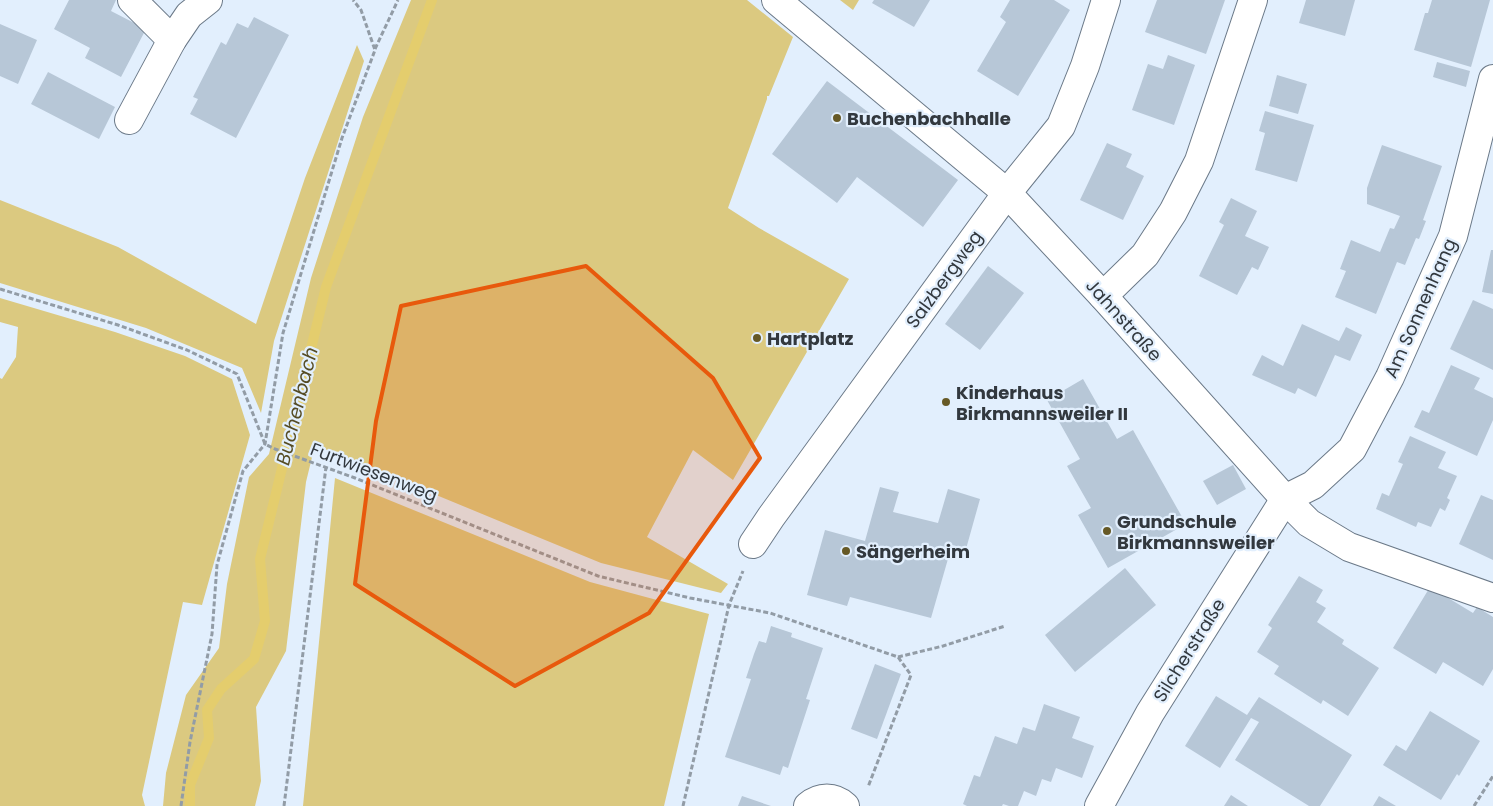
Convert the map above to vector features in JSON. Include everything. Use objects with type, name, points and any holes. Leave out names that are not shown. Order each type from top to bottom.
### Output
[{"type":"street","points":[[132,0],[172,40]]},
{"type":"street","points":[[129,120],[172,40],[189,15],[208,0]]},
{"type":"street","name":"Jahnstraße","points":[[776,0],[1007,193],[1103,296],[1284,498],[1309,523],[1349,547],[1493,598]]},
{"type":"street","name":"Salzbergweg","points":[[753,544],[1007,193],[1061,126],[1086,66],[1106,0]]},
{"type":"street","points":[[1103,296],[1145,255],[1173,212],[1199,161],[1253,0]]},
{"type":"street","name":"Am Sonnenhang","points":[[1284,498],[1313,485],[1352,449],[1390,377],[1453,236],[1493,79]]},
{"type":"street","name":"Silcherstraße","points":[[1099,806],[1150,713],[1284,498]]},
{"type":"street","points":[[808,806],[818,800],[828,798],[837,800],[856,799]]},
{"type":"path","points":[[353,0],[361,10],[375,50]]},
{"type":"path","points":[[182,806],[190,742],[212,634],[217,565],[243,472],[265,444],[283,333],[342,138],[375,50],[398,0]]},
{"type":"path","points":[[0,289],[135,331],[187,350],[237,374],[265,444]]},
{"type":"path","name":"Furtwiesenweg","points":[[265,444],[598,576],[690,598],[770,613],[898,657]]},
{"type":"path","points":[[284,806],[326,467]]},
{"type":"path","points":[[683,806],[729,605],[753,544]]},
{"type":"path","points":[[856,799],[911,675],[898,657],[943,646],[1005,626]]},
{"type":"path","points":[[1474,806],[1493,776]]},
{"type":"highlighted area","points":[[586,266],[713,378],[760,458],[649,613],[515,686],[355,584],[376,421],[401,306]]},
{"type":"shaded area","points":[[411,0],[747,0],[793,37],[769,96],[767,96],[728,208],[759,228],[849,279],[733,480],[693,450],[647,537],[728,584],[721,593],[601,563],[315,445],[306,482],[286,651],[256,707],[261,781],[255,806],[163,806],[166,773],[186,695],[219,648],[227,584],[249,477],[269,454],[311,278],[363,117]]},
{"type":"shaded area","points":[[840,0],[859,0],[853,10]]},
{"type":"shaded area","points":[[357,45],[364,61],[274,341],[261,413],[242,368],[146,328],[0,283],[0,200],[118,247],[256,324],[305,178]]},
{"type":"shaded area","points":[[0,298],[115,332],[185,356],[232,379],[250,435],[202,605],[183,602],[142,795],[145,806],[0,806],[0,378],[2,379],[16,357],[18,327],[0,322]]},
{"type":"shaded area","points":[[335,478],[590,582],[709,614],[664,806],[303,806]]},
{"type":"building","points":[[69,0],[116,0],[111,11],[146,29],[121,77],[85,58],[90,48],[54,29]]},
{"type":"building","points":[[874,0],[930,0],[914,27],[872,3]]},
{"type":"building","points":[[1010,0],[1054,0],[1070,10],[1018,96],[977,71],[1006,22],[1000,17]]},
{"type":"building","points":[[1157,0],[1225,0],[1206,54],[1145,32]]},
{"type":"building","points":[[1306,0],[1355,0],[1345,36],[1299,23]]},
{"type":"building","points":[[1432,0],[1490,0],[1471,67],[1414,50],[1425,13],[1428,13]]},
{"type":"building","points":[[254,17],[289,35],[236,138],[190,114],[198,99],[193,97],[221,42],[226,45],[237,23],[248,28]]},
{"type":"building","points":[[0,24],[37,40],[18,84],[0,76]]},
{"type":"building","points":[[1168,55],[1195,65],[1174,125],[1132,110],[1148,64],[1163,69]]},
{"type":"building","points":[[1437,62],[1470,71],[1466,87],[1433,77]]},
{"type":"building","points":[[48,72],[115,107],[99,139],[31,104]]},
{"type":"building","points":[[1277,75],[1307,84],[1298,114],[1269,106]]},
{"type":"building","name":"Buchenbachhalle","points":[[827,81],[958,180],[923,227],[857,177],[837,203],[772,154]]},
{"type":"building","points":[[1265,111],[1314,125],[1297,182],[1255,170],[1265,133],[1259,131]]},
{"type":"building","points":[[1107,143],[1132,154],[1126,167],[1144,176],[1123,220],[1080,200]]},
{"type":"building","points":[[1382,145],[1442,166],[1423,220],[1426,221],[1419,239],[1416,238],[1405,265],[1397,262],[1376,314],[1335,297],[1346,271],[1340,269],[1351,240],[1380,252],[1390,228],[1394,229],[1400,216],[1367,204],[1367,188]]},
{"type":"building","points":[[1231,198],[1257,211],[1245,236],[1269,247],[1258,270],[1252,267],[1237,295],[1199,276],[1224,225],[1219,222]]},
{"type":"building","points":[[1491,250],[1493,250],[1493,294],[1482,292]]},
{"type":"building","points":[[988,266],[1024,293],[980,350],[945,324]]},
{"type":"building","points":[[1473,300],[1493,309],[1493,370],[1450,349]]},
{"type":"building","points":[[1302,324],[1339,341],[1346,327],[1362,335],[1350,361],[1335,355],[1316,397],[1298,388],[1295,394],[1252,375],[1262,355],[1283,366]]},
{"type":"building","points":[[1451,365],[1480,378],[1474,389],[1493,398],[1493,420],[1477,456],[1414,427],[1422,410],[1429,413]]},
{"type":"building","points":[[1083,379],[1117,439],[1133,430],[1186,524],[1108,568],[1078,515],[1091,508],[1067,466],[1080,459],[1047,400]]},
{"type":"building","points":[[1410,436],[1446,452],[1438,468],[1457,476],[1447,498],[1450,500],[1445,511],[1440,508],[1431,527],[1418,522],[1416,527],[1376,509],[1382,493],[1389,496],[1403,464],[1398,462]]},
{"type":"building","points":[[1233,465],[1246,489],[1217,505],[1203,481]]},
{"type":"building","points":[[880,487],[899,492],[893,512],[938,523],[948,489],[980,499],[966,549],[952,545],[931,618],[850,597],[847,606],[807,595],[825,530],[865,541]]},
{"type":"building","points":[[1481,495],[1493,500],[1493,560],[1459,544]]},
{"type":"building","points":[[1125,568],[1156,605],[1075,672],[1045,635]]},
{"type":"building","points":[[1299,576],[1323,590],[1316,602],[1326,608],[1317,622],[1344,640],[1342,644],[1379,668],[1348,716],[1323,700],[1321,704],[1274,674],[1279,666],[1257,652],[1272,628],[1268,625]]},
{"type":"building","points":[[1430,587],[1473,613],[1477,607],[1493,617],[1493,669],[1483,686],[1443,662],[1436,674],[1393,648]]},
{"type":"building","points":[[771,626],[792,633],[791,637],[823,648],[806,699],[810,700],[788,768],[783,766],[780,775],[725,757],[751,679],[746,678],[754,654],[759,641],[766,643]]},
{"type":"building","points":[[875,664],[901,674],[877,739],[851,729]]},
{"type":"building","points":[[1216,696],[1247,715],[1259,697],[1352,755],[1320,806],[1309,806],[1235,760],[1259,722],[1251,718],[1220,768],[1185,746]]},
{"type":"building","points":[[1044,704],[1080,717],[1072,738],[1094,746],[1082,778],[1056,768],[1051,782],[1042,779],[1036,796],[1024,791],[1018,806],[1003,804],[1002,806],[967,806],[963,804],[974,775],[980,777],[995,736],[1017,744],[1023,727],[1035,731]]},
{"type":"building","points":[[1430,711],[1480,741],[1459,776],[1457,774],[1441,800],[1383,765],[1396,745],[1406,751]]},
{"type":"building","points":[[1231,795],[1248,806],[1224,806]]},
{"type":"building","points":[[742,796],[771,806],[738,806]]},
{"type":"building","points":[[1379,796],[1396,806],[1373,806]]},
{"type":"waterway","name":"Buchenbach","points":[[190,806],[190,785],[209,738],[207,710],[221,689],[254,659],[265,621],[260,559],[326,287],[432,0]]},
{"type":"place","name":"Buchenbachhalle","points":[[837,118]]},
{"type":"place","name":"Hartplatz","points":[[757,338]]},
{"type":"place","name":"Kinderhaus Birkmannsweiler II","points":[[946,402]]},
{"type":"place","name":"Grundschule Birkmannsweiler","points":[[1107,531]]},
{"type":"place","name":"Sängerheim","points":[[846,551]]}]
